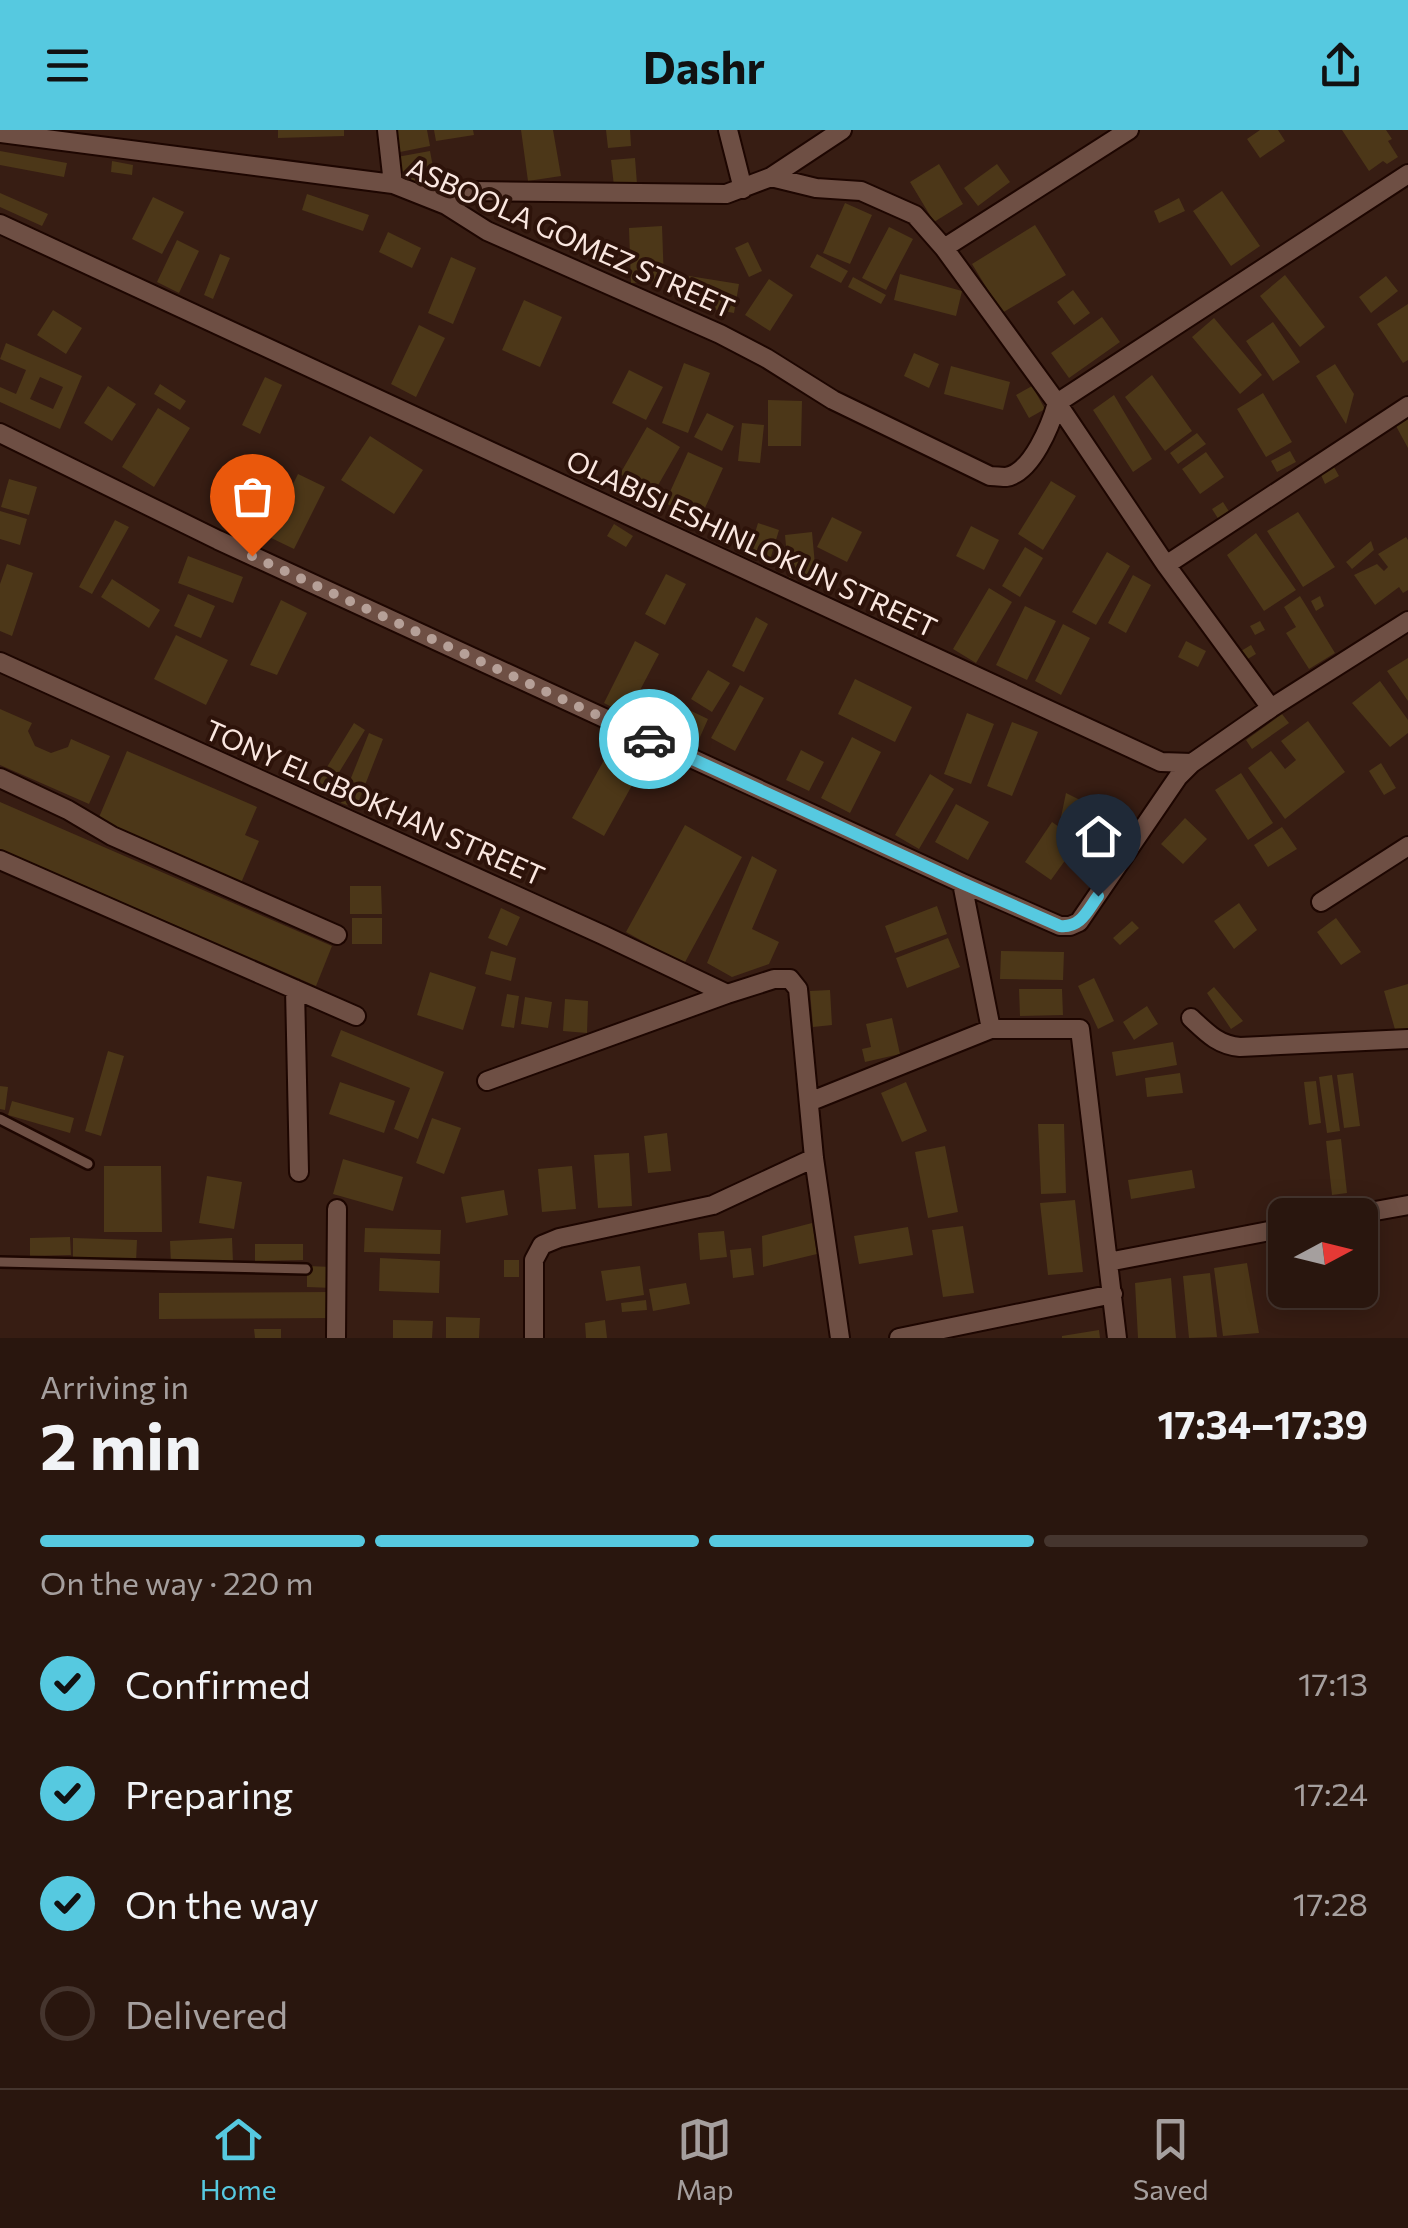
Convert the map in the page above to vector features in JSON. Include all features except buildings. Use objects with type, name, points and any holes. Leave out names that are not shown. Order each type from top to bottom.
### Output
[{"type":"street","points":[[128,130],[129,150]]},
{"type":"street","points":[[387,130],[393,184]]},
{"type":"street","points":[[728,130],[743,189]]},
{"type":"street","points":[[446,204],[474,191],[726,194],[771,177],[842,130]]},
{"type":"street","points":[[944,248],[1129,130]]},
{"type":"street","name":"ASBOOLA GOMEZ STREET","points":[[0,133],[393,184],[446,204],[487,231],[720,334],[833,400],[990,476],[1006,477],[1018,472],[1048,432],[1057,403]]},
{"type":"street","points":[[1057,403],[1408,174]]},
{"type":"street","points":[[771,177],[816,188],[862,192],[915,215],[944,248],[1057,403],[1166,565],[1271,708]]},
{"type":"street","name":"OLABISI ESHINLOKUN STREET","points":[[0,224],[1161,762],[1192,762]]},
{"type":"street","points":[[1166,565],[1408,406]]},
{"type":"street","points":[[0,432],[218,540],[1060,926],[1079,922],[1192,762],[1408,621]]},
{"type":"street","name":"TONY ELGBOKHAN STREET","points":[[0,662],[726,994]]},
{"type":"street","points":[[0,778],[112,836],[337,934]]},
{"type":"street","points":[[1320,902],[1408,846]]},
{"type":"street","points":[[0,860],[356,1016]]},
{"type":"street","points":[[962,883],[991,1030]]},
{"type":"street","points":[[487,1081],[726,994],[774,979],[790,979],[798,989],[814,1158],[840,1338]]},
{"type":"street","points":[[295,989],[299,1172]]},
{"type":"street","points":[[1191,1018],[1226,1046],[1408,1039]]},
{"type":"street","points":[[809,1102],[991,1030],[1080,1029],[1117,1338]]},
{"type":"street","points":[[534,1338],[534,1260],[542,1245],[559,1238],[712,1206],[814,1158]]},
{"type":"street","points":[[1378,1210],[1408,1204]]},
{"type":"street","points":[[336,1209],[336,1338]]},
{"type":"street","points":[[1108,1262],[1268,1231]]},
{"type":"street","points":[[899,1338],[1113,1294]]},
{"type":"lane","points":[[0,1120],[88,1164]]},
{"type":"lane","points":[[0,1262],[306,1269]]},
{"type":"way so far","points":[[252,556],[649,739]]},
{"type":"route","points":[[649,739],[1060,926],[1079,922],[1098,896]]}]
